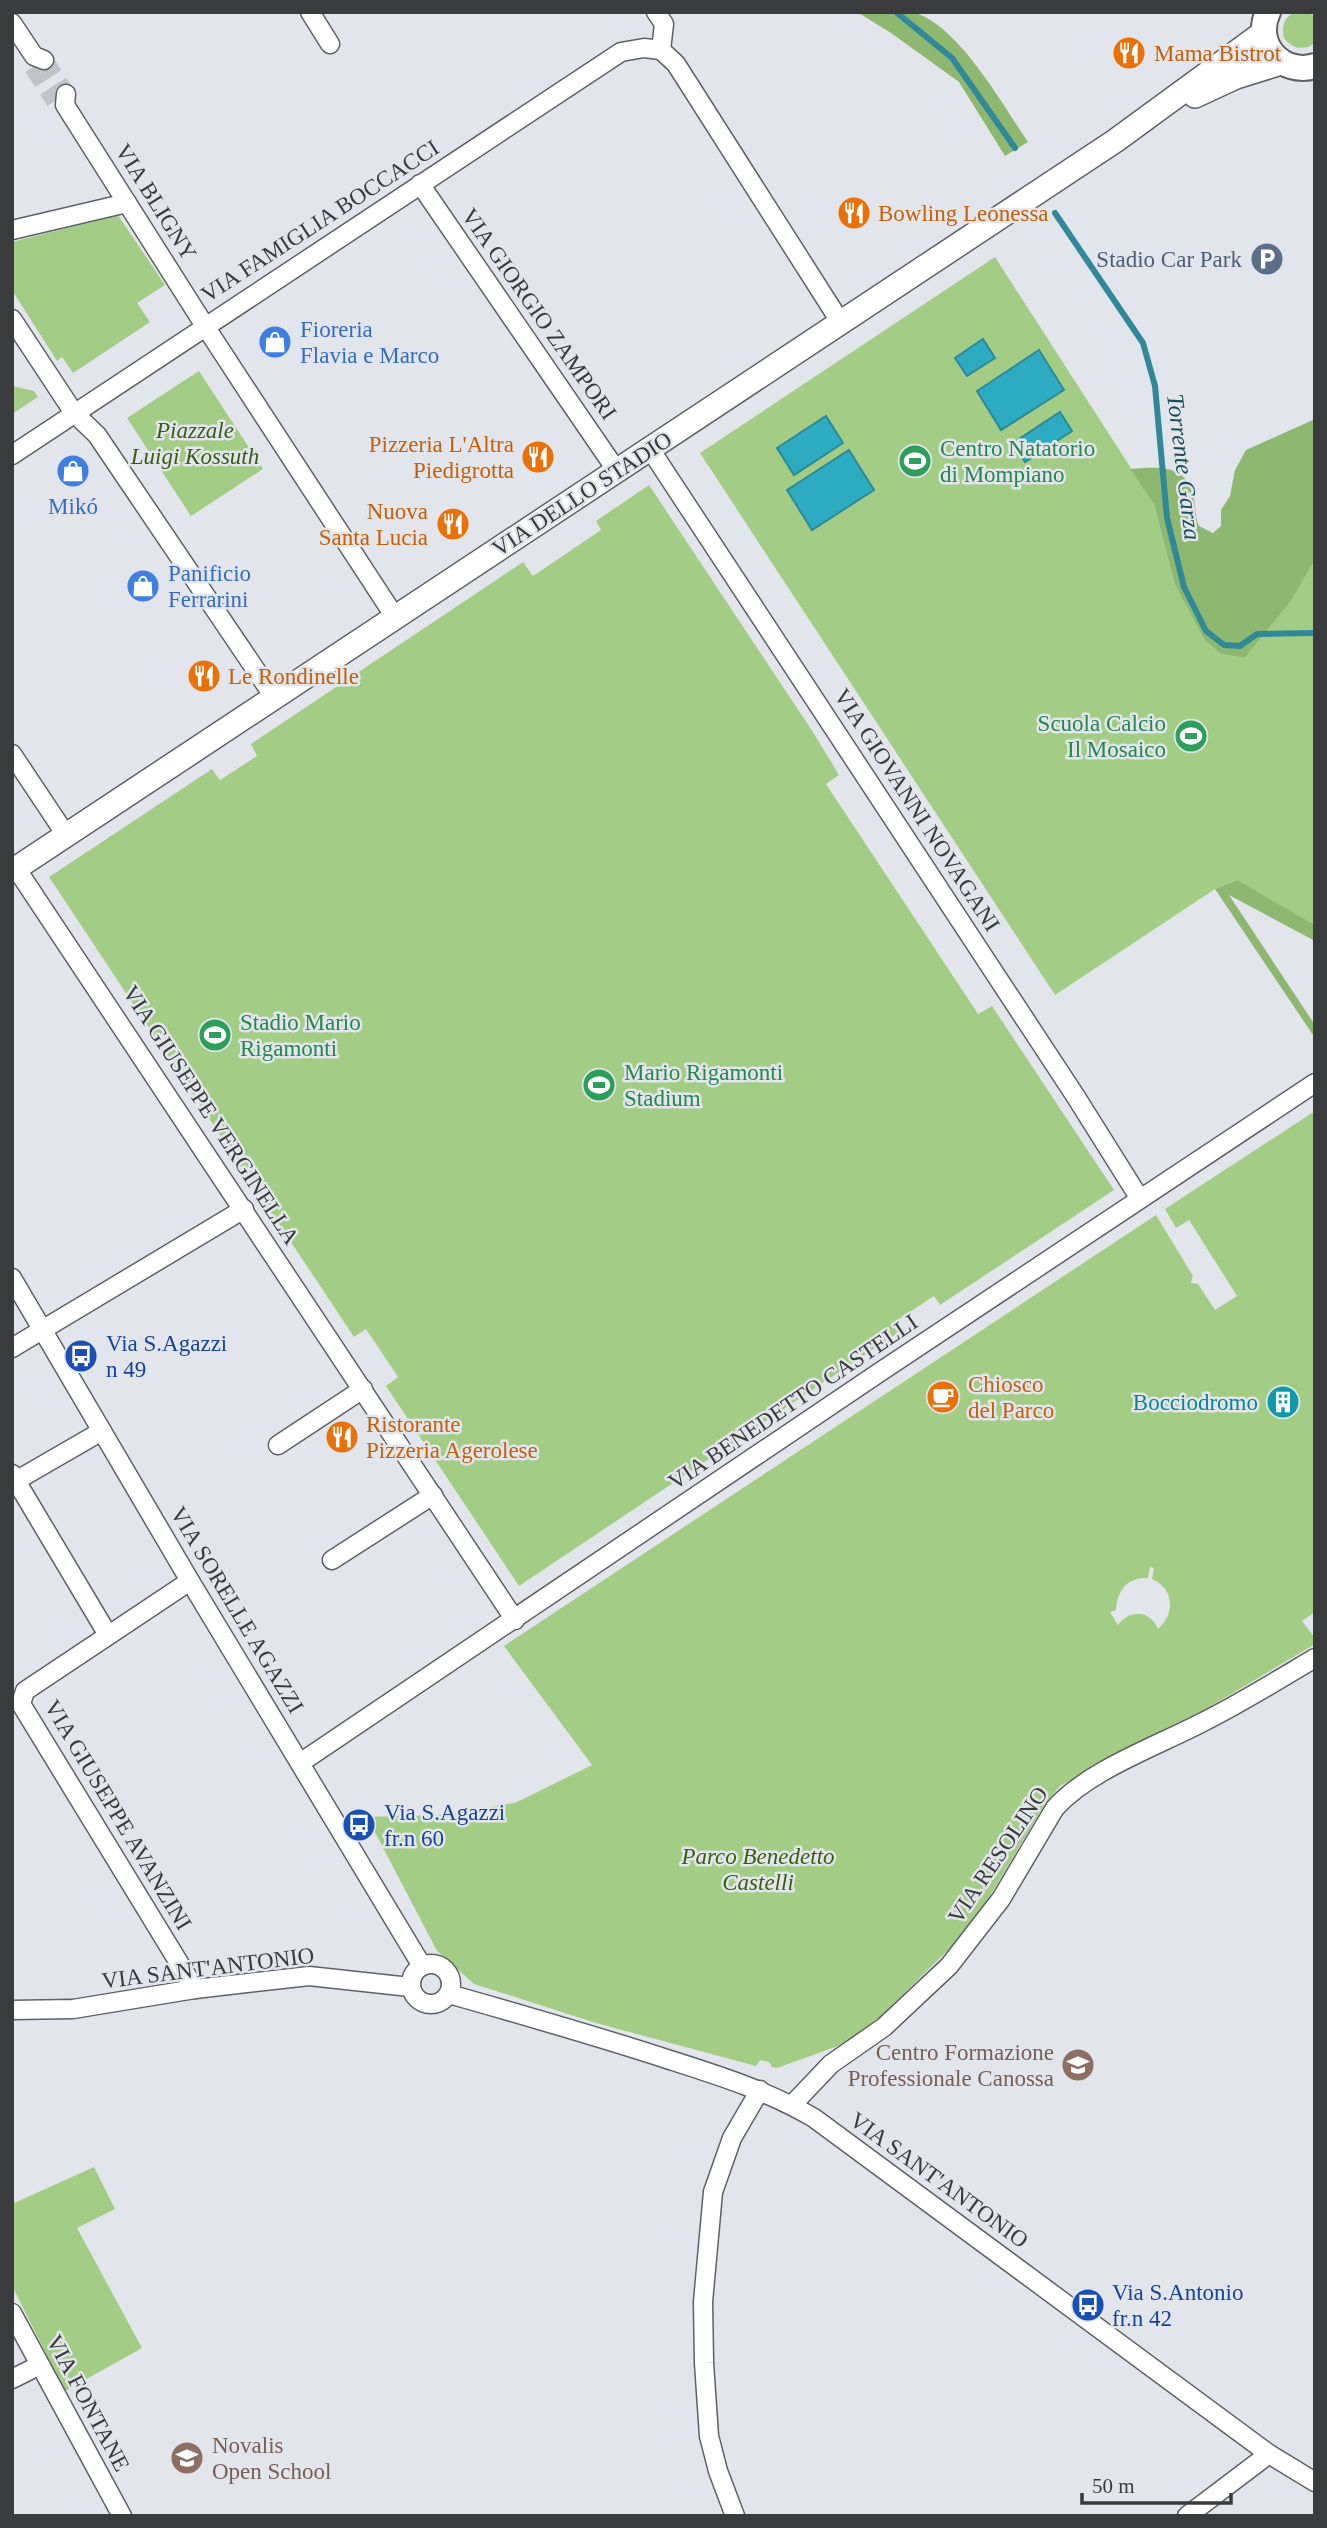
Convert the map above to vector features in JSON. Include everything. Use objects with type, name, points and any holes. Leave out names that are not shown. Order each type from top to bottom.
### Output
[{"type":"main road","points":[[1265,18],[1269,50],[1281,62],[1296,68],[1314,67]]},
{"type":"street","points":[[310,12],[330,44]]},
{"type":"street","points":[[656,12],[664,24],[661,50],[676,64],[841,323]]},
{"type":"street","name":"VIA DELLO STADIO","points":[[14,869],[1151,117],[1265,18]]},
{"type":"street","points":[[12,23],[37,61]]},
{"type":"street","name":"VIA FAMIGLIA BOCCACCI","points":[[12,455],[621,52],[643,48],[661,50]]},
{"type":"street","name":"VIA DELLO STADIO","points":[[1151,117],[1236,77],[1281,62]]},
{"type":"street","name":"VIA BLIGNY","points":[[62,100],[205,326]]},
{"type":"street","name":"VIA GIORGIO ZAMPORI","points":[[420,184],[617,471]]},
{"type":"street","points":[[12,230],[127,203]]},
{"type":"street","points":[[12,319],[74,412],[97,435],[274,697]]},
{"type":"street","points":[[205,326],[395,617]]},
{"type":"street","name":"VIA GIOVANNI NOVAGANI","points":[[650,449],[1076,1097],[1140,1199]]},
{"type":"street","points":[[12,754],[66,835]]},
{"type":"street","name":"VIA GIUSEPPE VERGINELLA","points":[[14,869],[244,1209],[515,1620]]},
{"type":"street","name":"VIA BENEDETTO CASTELLI","points":[[300,1763],[1315,1083]]},
{"type":"street","points":[[12,1348],[244,1209]]},
{"type":"street","name":"VIA SORELLE AGAZZI","points":[[12,1278],[190,1581],[422,1966]]},
{"type":"street","points":[[278,1445],[363,1389]]},
{"type":"street","points":[[102,1431],[14,1480],[108,1635]]},
{"type":"street","points":[[332,1560],[433,1495]]},
{"type":"street","name":"VIA GIUSEPPE AVANZINI","points":[[190,1581],[25,1691],[21,1704],[195,1989]]},
{"type":"street","name":"VIA RESOLINO","points":[[792,2105],[831,2064],[884,2027],[949,1966],[1001,1899],[1055,1808],[1065,1797],[1141,1752],[1204,1722],[1315,1658]]},
{"type":"street","points":[[410,1987],[411,1978],[422,1966],[436,1964],[443,1968],[451,1979],[449,1994]]},
{"type":"street","name":"VIA SANT'ANTONIO","points":[[12,2010],[73,2009],[195,1989],[309,1976],[410,1987],[417,2000],[431,2005],[438,2004],[449,1994],[612,2041],[760,2090],[814,2118],[1269,2454],[1315,2482]]},
{"type":"street","points":[[735,2516],[718,2471],[709,2436],[703,2302],[713,2192],[732,2138],[760,2090]]},
{"type":"street","name":"VIA FONTANE","points":[[12,2313],[122,2516]]},
{"type":"street","points":[[12,2379],[40,2365]]},
{"type":"street","points":[[1187,2516],[1269,2454]]},
{"type":"green space","points":[[857,12],[911,12],[932,21],[964,50],[993,88],[1028,142],[1005,156],[959,82]]},
{"type":"green space","points":[[1294,12],[1308,12],[1315,17],[1315,43],[1311,46],[1294,47],[1284,38],[1284,23]]},
{"type":"green space","points":[[118,215],[165,285],[137,303],[150,322],[73,373],[62,357],[57,361],[12,290],[12,242]]},
{"type":"green space","points":[[995,257],[1154,504],[1175,585],[1205,641],[1221,654],[1245,658],[1291,601],[1315,560],[1315,925],[1236,880],[1215,889],[1055,995],[700,453]]},
{"type":"green space","name":"Piazzale Luigi Kossuth","points":[[199,371],[263,469],[191,516],[127,418]]},
{"type":"green space","points":[[12,386],[34,391],[38,397],[12,414]]},
{"type":"green space","points":[[1315,419],[1315,560],[1291,601],[1245,658],[1221,654],[1205,641],[1175,585],[1154,504],[1130,469],[1161,468],[1178,473],[1190,487],[1199,526],[1213,533],[1221,526],[1221,510],[1230,496],[1235,470],[1246,450]]},
{"type":"green space","points":[[649,485],[839,775],[826,784],[978,1014],[992,1006],[1114,1190],[940,1305],[934,1296],[896,1321],[902,1330],[519,1586],[386,1386],[398,1377],[366,1329],[354,1337],[49,877],[212,769],[220,780],[257,756],[251,744],[523,562],[533,576],[601,530],[596,521]]},
{"type":"green space","points":[[1237,880],[1315,925],[1315,941],[1229,895],[1315,1025],[1315,1038],[1215,889]]},
{"type":"green space","name":"Parco Benedetto Castelli","points":[[1315,1111],[1315,1612],[1302,1621],[1315,1638],[1315,1644],[1206,1709],[1060,1786],[1044,1805],[988,1899],[951,1947],[882,2015],[849,2042],[777,2068],[772,2067],[769,2062],[760,2060],[756,2066],[596,2023],[474,1984],[437,1951],[367,1817],[438,1815],[515,1803],[592,1765],[504,1646],[1156,1215],[1193,1276],[1191,1283],[1198,1284],[1215,1310],[1237,1296],[1189,1220],[1176,1228],[1165,1209]],"holes":[[[1150,1567],[1154,1568],[1152,1579],[1165,1589],[1170,1602],[1164,1623],[1158,1629],[1150,1618],[1134,1614],[1118,1625],[1110,1612],[1116,1610],[1121,1591],[1134,1580],[1148,1578]]]},
{"type":"green space","points":[[94,2167],[115,2209],[77,2228],[142,2348],[65,2391],[12,2286],[12,2204]]},
{"type":"water","points":[[983,339],[995,358],[967,376],[955,358]]},
{"type":"water","points":[[1039,350],[1064,390],[1001,430],[977,391]]},
{"type":"water","points":[[1060,412],[1072,431],[1025,462],[1013,443]]},
{"type":"water","points":[[826,416],[843,443],[794,475],[777,448]]},
{"type":"water","points":[[849,450],[874,490],[812,530],[787,490]]},
{"type":"waterway","name":"Torrente Garza","points":[[896,12],[952,58],[1015,148]]},
{"type":"waterway","name":"Torrente Garza","points":[[1055,213],[1143,343],[1155,386],[1167,518],[1184,587],[1206,631],[1224,645],[1240,646],[1257,634],[1315,633]]},
{"type":"tunnel","points":[[44,60],[66,94]]},
{"type":"tunnel","points":[[33,67],[55,101]]},
{"type":"place","name":"Mama Bistrot","points":[[1129,53]]},
{"type":"place","name":"Bowling Leonessa","points":[[854,213]]},
{"type":"place","name":"Stadio Car Park","points":[[1267,259]]},
{"type":"place","name":"Fioreria Flavia e Marco","points":[[275,342]]},
{"type":"place","name":"Pizzeria L'Altra Piedigrotta","points":[[538,457]]},
{"type":"place","name":"Centro Natatorio di Mompiano","points":[[915,461]]},
{"type":"place","name":"Mikó","points":[[73,471]]},
{"type":"place","name":"Nuova Santa Lucia","points":[[453,524]]},
{"type":"place","name":"Panificio Ferrarini","points":[[143,586]]},
{"type":"place","name":"Le Rondinelle","points":[[204,676]]},
{"type":"place","name":"Scuola Calcio Il Mosaico","points":[[1191,736]]},
{"type":"place","name":"Stadio Mario Rigamonti","points":[[215,1035]]},
{"type":"place","name":"Mario Rigamonti Stadium","points":[[599,1085]]},
{"type":"place","name":"Via S.Agazzi n 49","points":[[81,1356]]},
{"type":"place","name":"Chiosco del Parco","points":[[943,1397]]},
{"type":"place","name":"Bocciodromo","points":[[1283,1402]]},
{"type":"place","name":"Ristorante Pizzeria Agerolese","points":[[342,1437]]},
{"type":"place","name":"Via S.Agazzi fr.n 60","points":[[359,1825]]},
{"type":"place","name":"Centro Formazione Professionale Canossa","points":[[1078,2065]]},
{"type":"place","name":"Via S.Antonio fr.n 42","points":[[1088,2305]]},
{"type":"place","name":"Novalis Open School","points":[[187,2458]]}]
